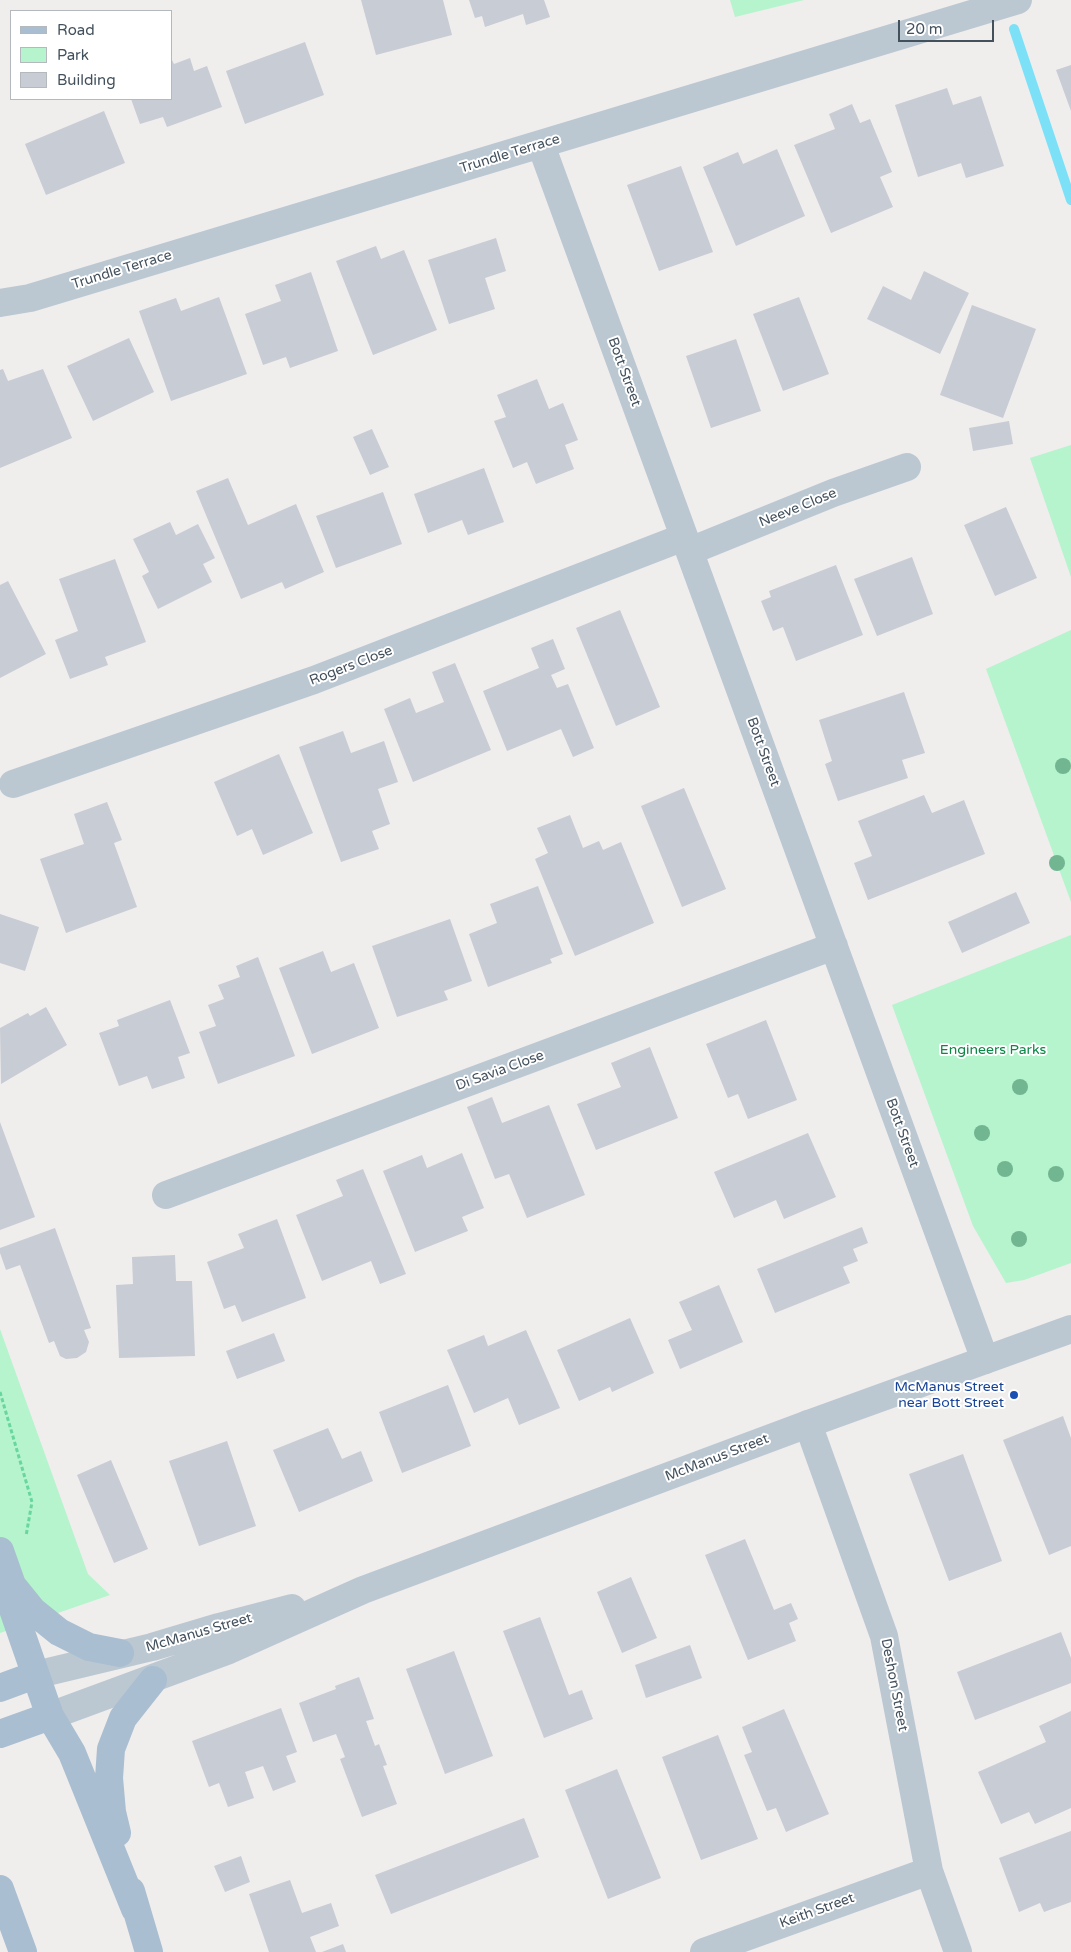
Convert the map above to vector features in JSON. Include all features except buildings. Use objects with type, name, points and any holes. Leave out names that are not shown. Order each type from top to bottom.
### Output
[{"type":"main road","points":[[0,1551],[12,1585],[33,1611],[59,1632],[89,1647],[120,1653]]},
{"type":"main road","points":[[0,1572],[50,1716],[72,1753],[135,1909],[149,1952]]},
{"type":"main road","points":[[0,1688],[35,1675]]},
{"type":"main road","points":[[135,1909],[112,1812],[109,1778],[111,1749],[123,1718],[153,1680]]},
{"type":"main road","points":[[0,1734],[50,1716]]},
{"type":"main road","points":[[0,1889],[23,1952]]},
{"type":"street","name":"Trundle Terrace","points":[[0,303],[30,298],[1018,0]]},
{"type":"street","name":"Bott Street","points":[[541,145],[985,1360]]},
{"type":"street","name":"Neeve Close","points":[[687,544],[907,467]]},
{"type":"street","name":"Rogers Close","points":[[13,784],[314,680],[687,544]]},
{"type":"street","name":"Di Savia Close","points":[[166,1195],[834,946]]},
{"type":"street","name":"McManus Street","points":[[50,1716],[153,1680],[229,1650],[363,1590],[808,1424],[1071,1329]]},
{"type":"street","name":"Deshon Street","points":[[808,1424],[884,1636],[929,1871],[958,1952]]},
{"type":"street","name":"McManus Street","points":[[35,1675],[120,1653],[152,1647],[219,1627],[363,1590]]},
{"type":"street","name":"Keith Street","points":[[704,1952],[929,1871]]},
{"type":"path","points":[[0,1392],[32,1502],[26,1544]]},
{"type":"green space","points":[[730,0],[804,0],[735,17]]},
{"type":"green space","points":[[1071,445],[1071,577],[1030,458]]},
{"type":"green space","points":[[1071,630],[1071,902],[986,669]]},
{"type":"green space","name":"Engineers Parks","points":[[1071,935],[1071,1263],[1024,1280],[1006,1283],[973,1226],[892,1005]]},
{"type":"green space","points":[[0,1329],[88,1574],[110,1595],[0,1633]]},
{"type":"waterway","points":[[1014,29],[1071,200]]},
{"type":"place","name":"McManus Street near Bott Street","points":[[1014,1395]]}]
